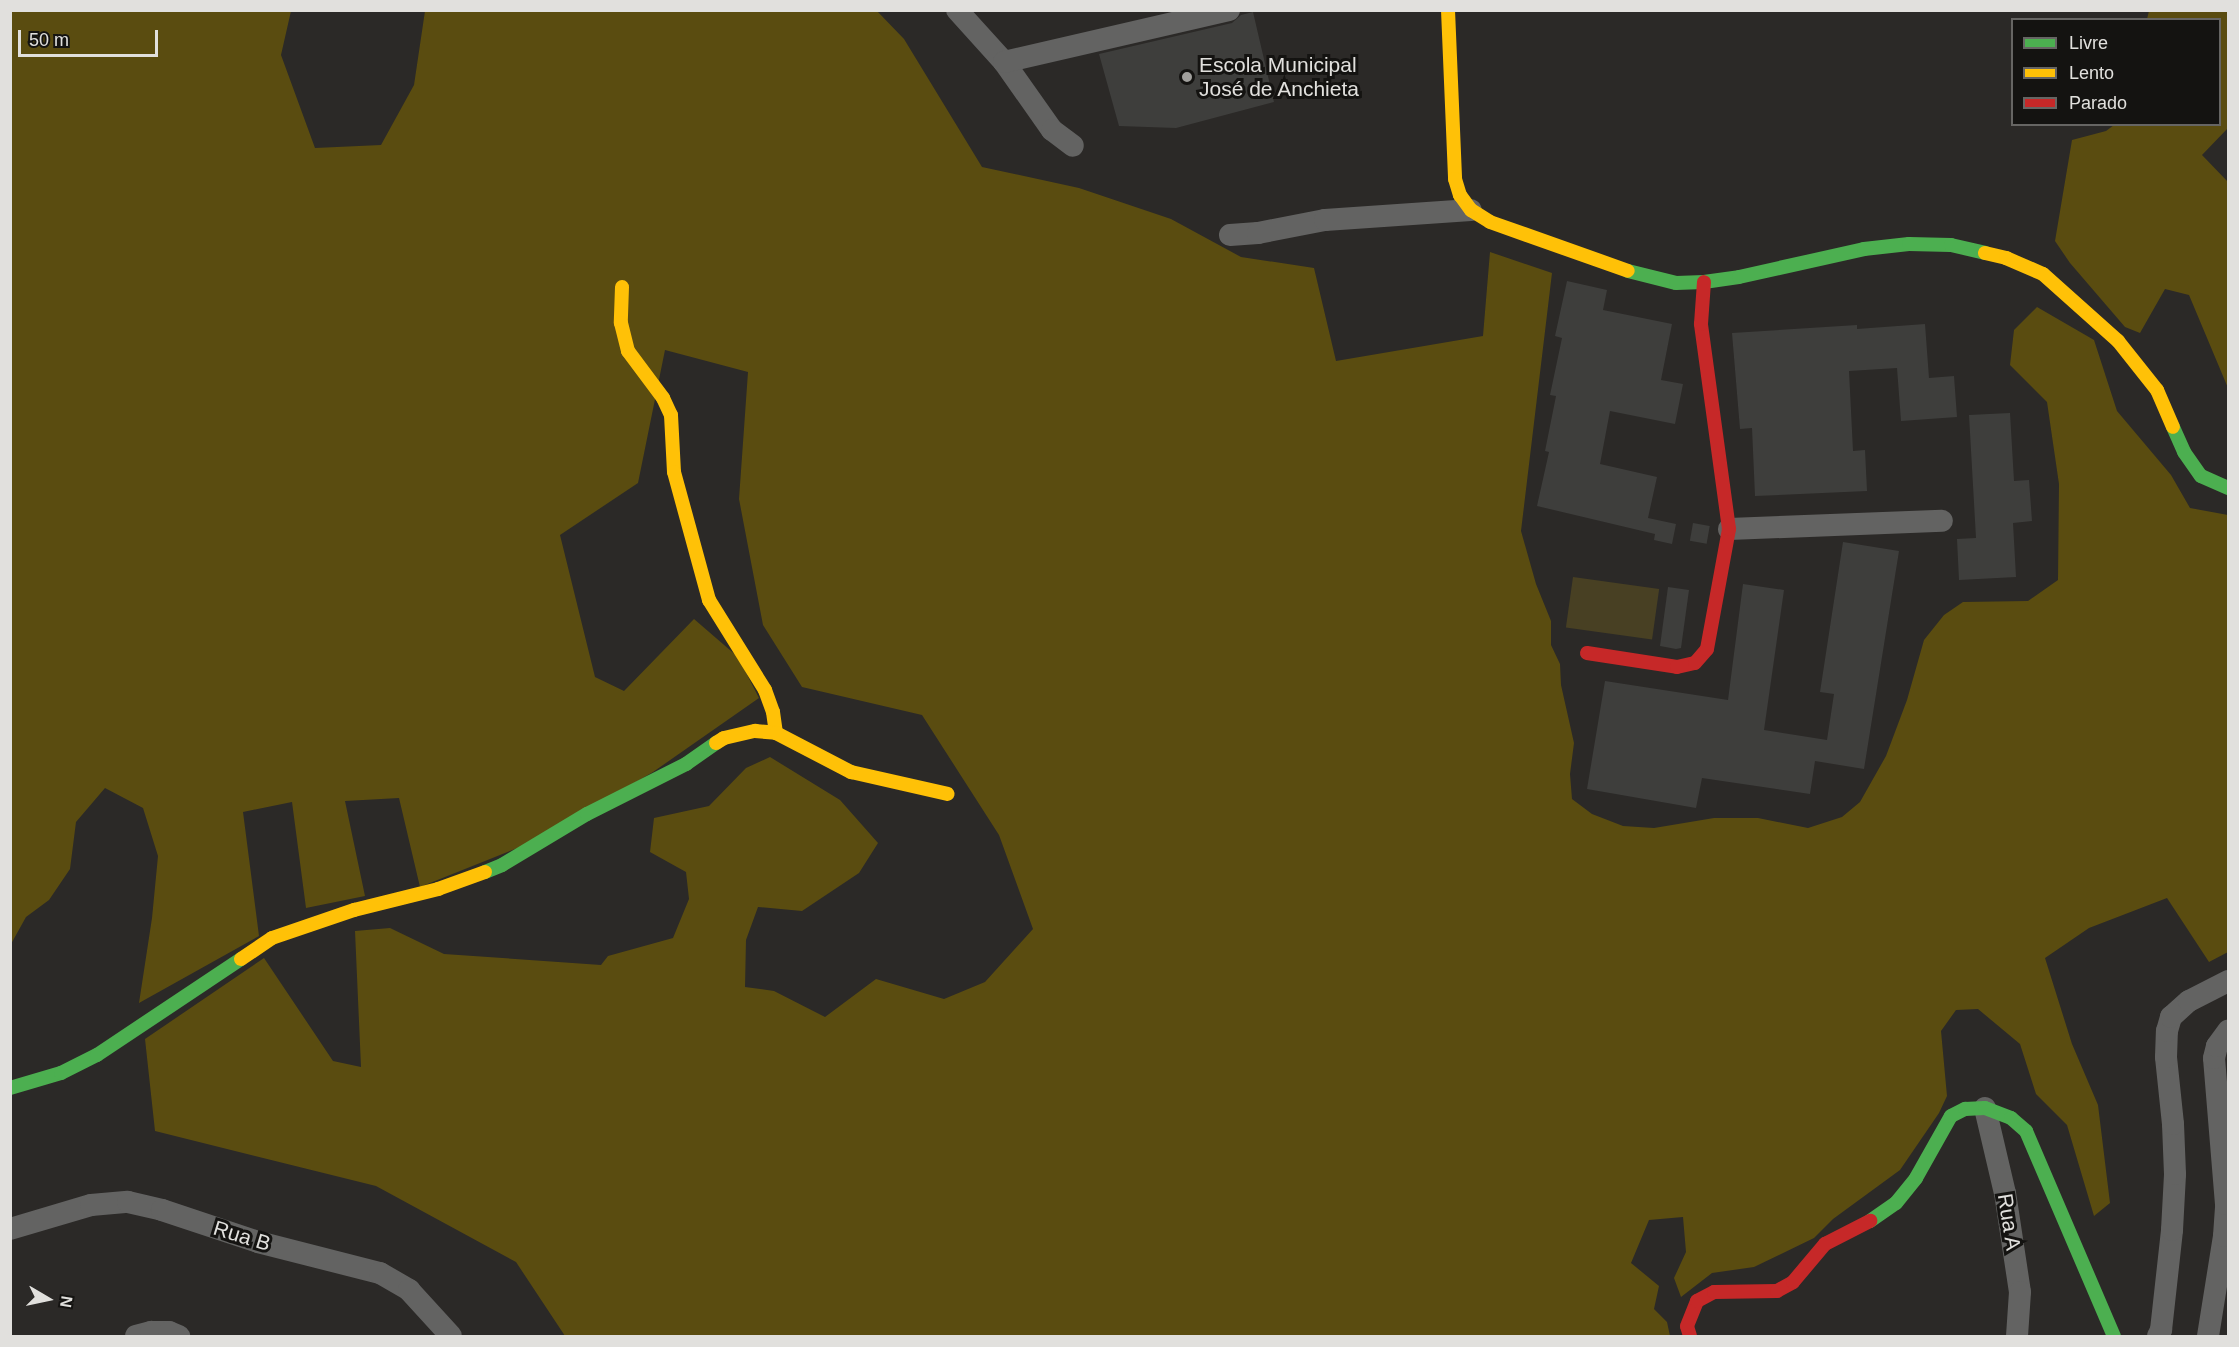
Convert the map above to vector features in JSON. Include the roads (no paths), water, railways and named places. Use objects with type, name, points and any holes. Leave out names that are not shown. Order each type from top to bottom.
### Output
[{"type":"street","points":[[957,10],[1004,62],[1052,130],[1073,146]]},
{"type":"street","points":[[1004,62],[1229,10]]},
{"type":"street","points":[[1448,10],[1455,179],[1460,195],[1471,210],[1490,222],[1641,276],[1676,283],[1704,282],[1864,249],[1908,244],[1951,245],[2007,258],[2043,274],[2118,341],[2157,390],[2184,452],[2201,476],[2229,488]]},
{"type":"street","points":[[1230,235],[1258,233],[1325,220],[1471,210]]},
{"type":"street","points":[[1587,653],[1677,667],[1695,663],[1707,649],[1729,529],[1701,324],[1704,282]]},
{"type":"street","points":[[622,286],[621,323],[628,351],[663,398],[671,415],[674,472],[709,600],[765,690],[773,712],[776,733]]},
{"type":"street","points":[[1729,529],[1942,521]]},
{"type":"street","points":[[10,1088],[61,1073],[97,1055],[272,938],[354,910],[438,889],[502,865],[587,814],[686,764],[724,738],[755,731],[776,733],[851,772],[948,794]]},
{"type":"street","points":[[2158,1336],[2162,1330],[2175,1174],[2173,1124],[2166,1057],[2167,1031],[2171,1017],[2189,1001],[2229,981]]},
{"type":"street","points":[[2208,1336],[2224,1236],[2226,1204],[2214,1058],[2217,1046],[2229,1031]]},
{"type":"street","points":[[1690,1336],[1687,1326],[1690,1313],[1697,1301],[1714,1292],[1777,1291],[1793,1282],[1825,1244],[1879,1217],[1896,1203],[1916,1178],[1951,1116],[1965,1109],[1985,1108],[2011,1118],[2026,1131],[2114,1336]]},
{"type":"street","name":"Rua A","points":[[1985,1108],[2005,1193],[2020,1292],[2017,1336]]},
{"type":"street","name":"Rua B","points":[[10,1229],[91,1205],[128,1202],[162,1210],[258,1242],[380,1273],[409,1290],[451,1336]]},
{"type":"street","points":[[136,1336],[151,1332],[169,1332],[179,1336]]},
{"type":"place","name":"Escola Municipal José de Anchieta","points":[[1187,77]]}]
